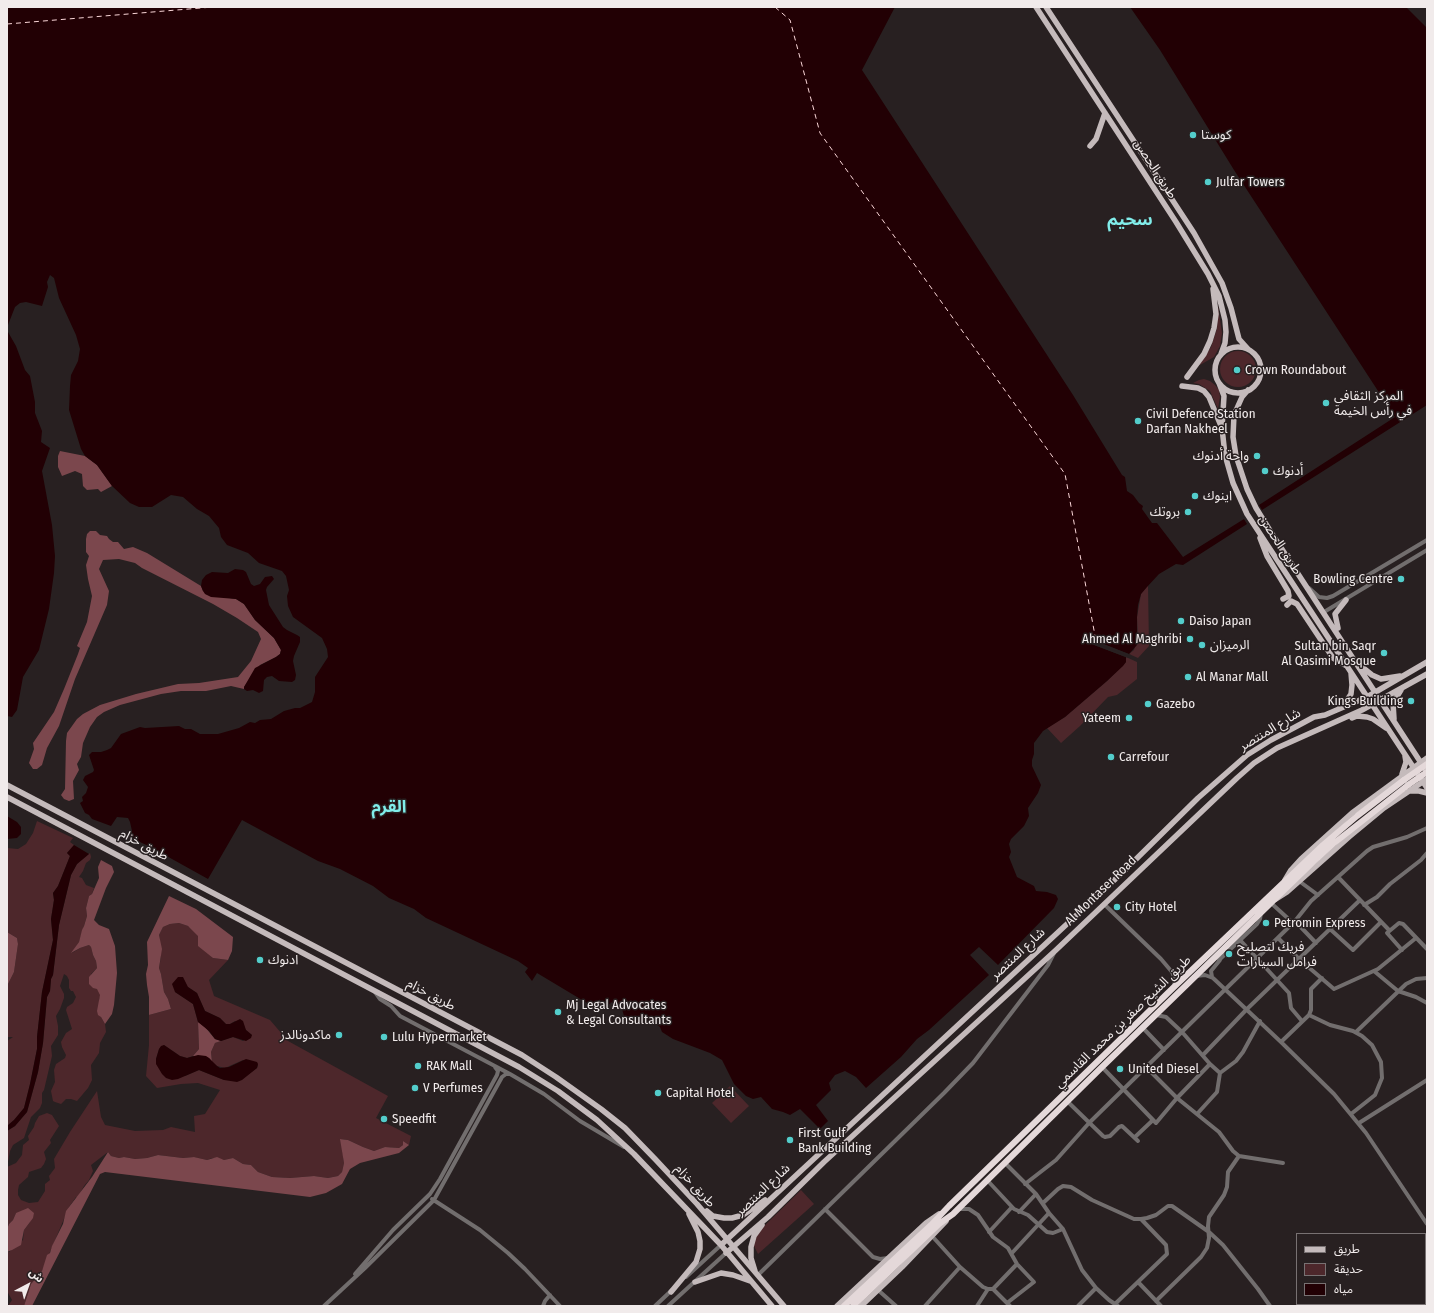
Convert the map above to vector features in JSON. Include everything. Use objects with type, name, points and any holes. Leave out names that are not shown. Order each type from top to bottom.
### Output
[{"type":"highway","name":"طريق الشيخ صقر بن محمد القاسمي","points":[[853,1306],[939,1224],[955,1212],[1102,1067],[1333,844],[1405,783],[1424,763]]},
{"type":"highway","name":"طريق الشيخ صقر بن محمد القاسمي","points":[[844,1306],[931,1225],[1174,987],[1324,845],[1356,816],[1405,783],[1427,772]]},
{"type":"main road","name":"طريق الحصن","points":[[1036,7],[1208,274],[1219,296],[1225,320],[1225,338],[1221,354]]},
{"type":"main road","name":"طريق الحصن","points":[[1046,7],[1194,233],[1225,290],[1239,338],[1248,349]]},
{"type":"main road","points":[[1090,146],[1096,139],[1105,113]]},
{"type":"main road","points":[[1187,377],[1204,354],[1214,328],[1216,314],[1215,300],[1213,287],[1208,274]]},
{"type":"main road","points":[[1234,347],[1248,349],[1257,357],[1260,365],[1258,380],[1254,386],[1248,390],[1234,392],[1227,390],[1219,383],[1215,374],[1216,363],[1221,354],[1227,350],[1234,347]]},
{"type":"main road","name":"طريق الحصن","points":[[1219,383],[1224,396],[1222,428],[1225,455],[1233,483],[1247,514],[1414,768],[1425,780],[1427,788]]},
{"type":"main road","points":[[1182,386],[1198,388],[1204,391],[1209,397],[1222,428]]},
{"type":"main road","name":"طريق الحصن","points":[[1248,390],[1242,397],[1234,415],[1233,437],[1236,456],[1247,489],[1256,508],[1394,721],[1424,763],[1427,772]]},
{"type":"main road","points":[[1258,532],[1265,551],[1288,591],[1289,596],[1285,602],[1291,601],[1297,604],[1333,658],[1349,668],[1352,685],[1349,696],[1343,704],[1325,715]]},
{"type":"main road","points":[[1280,566],[1292,576],[1316,613],[1322,614],[1324,612]]},
{"type":"main road","points":[[1342,640],[1336,624],[1335,614],[1346,600]]},
{"type":"main road","points":[[1355,661],[1377,678],[1406,675]]},
{"type":"main road","name":"شارع المنتصر","points":[[721,1245],[1123,872],[1198,798],[1247,755],[1271,740],[1314,717],[1325,715],[1367,697],[1427,662]]},
{"type":"main road","name":"Al Montaser Road","points":[[768,1216],[824,1162],[1056,950],[1238,776],[1254,763],[1277,748],[1372,705],[1427,674]]},
{"type":"main road","points":[[1394,721],[1393,703],[1405,686]]},
{"type":"main road","points":[[1331,724],[1357,716],[1367,717],[1373,719],[1390,732]]},
{"type":"main road","points":[[1273,902],[1361,828],[1405,783],[1414,768],[1424,763],[1427,757],[1421,756],[1414,751]]},
{"type":"main road","points":[[1404,753],[1406,762],[1404,772],[1405,783]]},
{"type":"main road","points":[[1238,776],[1249,762],[1250,759],[1247,755]]},
{"type":"main road","points":[[1405,783],[1425,780]]},
{"type":"main road","points":[[1405,783],[1419,791],[1427,793]]},
{"type":"main road","name":"طريق خزام","points":[[7,785],[522,1055],[582,1094],[626,1130],[656,1160],[697,1204],[784,1306]]},
{"type":"main road","name":"طريق خزام","points":[[7,797],[519,1067],[558,1091],[598,1120],[634,1154],[721,1245],[726,1253],[772,1306]]},
{"type":"main road","points":[[598,1120],[605,1123],[619,1135],[626,1130]]},
{"type":"main road","points":[[697,1204],[713,1216],[732,1218],[743,1215],[782,1188]]},
{"type":"main road","points":[[837,1306],[926,1223],[949,1206]]},
{"type":"main road","points":[[671,1292],[696,1262],[700,1249],[698,1232],[687,1208]]},
{"type":"main road","points":[[861,1306],[955,1212]]},
{"type":"main road","points":[[757,1274],[751,1258],[751,1247],[754,1236],[768,1216]]},
{"type":"main road","name":"شارع المنتصر","points":[[726,1253],[768,1216]]},
{"type":"main road","points":[[695,1282],[721,1273],[733,1275],[750,1281]]},
{"type":"street","points":[[1307,586],[1319,597],[1327,598],[1333,596],[1427,540]]},
{"type":"street","points":[[1409,561],[1404,561],[1402,558],[1417,546]]},
{"type":"street","points":[[1324,612],[1427,550]]},
{"type":"street","points":[[1025,1184],[1056,1160],[1089,1122],[1226,990],[1294,922],[1311,901],[1373,846],[1407,838],[1427,828]]},
{"type":"street","points":[[1364,905],[1377,897],[1395,880],[1421,860],[1427,853]]},
{"type":"street","points":[[1338,877],[1389,930]]},
{"type":"street","points":[[1299,881],[1318,895]]},
{"type":"street","points":[[1203,1055],[1247,1009],[1360,900]]},
{"type":"street","points":[[1273,902],[1316,943]]},
{"type":"street","points":[[1104,904],[1161,959],[1172,972],[1175,979],[1174,987]]},
{"type":"street","points":[[1212,978],[1211,971],[1219,960],[1258,922],[1262,913]]},
{"type":"street","points":[[1330,929],[1353,950],[1381,922]]},
{"type":"street","points":[[1402,950],[1387,932],[1400,923],[1427,949]]},
{"type":"street","points":[[1278,938],[1299,959],[1334,989],[1381,967],[1416,938]]},
{"type":"street","points":[[1241,940],[1289,993],[1290,1008],[1302,1021]]},
{"type":"street","points":[[757,1274],[940,1097],[973,1063],[1048,965],[1056,950]]},
{"type":"street","points":[[1219,960],[1221,957],[1220,953]]},
{"type":"street","points":[[1374,971],[1398,991],[1416,997],[1427,1003]]},
{"type":"street","points":[[1172,972],[1186,976]]},
{"type":"street","points":[[1196,976],[1205,975],[1212,978],[1226,990],[1260,1021],[1352,1114],[1427,1224]]},
{"type":"street","points":[[1281,1042],[1309,1015],[1311,1010],[1311,989],[1322,978]]},
{"type":"street","points":[[1356,1032],[1398,991],[1413,980],[1427,978]]},
{"type":"street","points":[[374,991],[380,999],[391,1006],[400,1016],[510,1074],[544,1094],[580,1121],[634,1154]]},
{"type":"street","points":[[1165,1007],[1166,1017]]},
{"type":"street","points":[[1309,1015],[1336,1027],[1356,1032],[1372,1045],[1381,1062],[1382,1078],[1375,1095],[1352,1114]]},
{"type":"street","points":[[1156,1016],[1166,1017],[1220,1073]]},
{"type":"street","points":[[1197,1114],[1217,1092],[1220,1073],[1236,1061],[1243,1052],[1260,1021]]},
{"type":"street","points":[[1143,1028],[1164,1050]]},
{"type":"street","points":[[1102,1067],[1156,1123],[1177,1098],[1210,1064]]},
{"type":"street","points":[[349,1282],[393,1230],[428,1198],[497,1075],[498,1071],[495,1067]]},
{"type":"street","points":[[1146,1067],[1177,1098],[1219,1132],[1233,1151],[1239,1156],[1283,1163]]},
{"type":"street","points":[[324,1306],[434,1200],[502,1078],[506,1074],[510,1074]]},
{"type":"street","points":[[1359,1123],[1427,1080]]},
{"type":"street","points":[[1068,1102],[1106,1137],[1110,1136],[1122,1126],[1138,1141]]},
{"type":"street","points":[[1135,1137],[1153,1120]]},
{"type":"street","points":[[1156,1301],[1204,1252],[1209,1243],[1209,1217],[1224,1195],[1227,1187],[1228,1172],[1239,1156]]},
{"type":"street","points":[[1005,1163],[1036,1194],[1049,1213],[1063,1229],[1082,1270],[1096,1288],[1116,1305],[1138,1282],[1166,1257],[1168,1251],[1166,1245],[1141,1220]]},
{"type":"street","points":[[987,1180],[1012,1207],[1019,1212],[1028,1215],[1050,1233],[1063,1229]]},
{"type":"street","points":[[1043,1203],[1058,1189],[1063,1186],[1071,1186],[1092,1200],[1130,1218],[1141,1220],[1156,1215],[1170,1205],[1182,1212],[1208,1232],[1229,1253],[1270,1306]]},
{"type":"street","points":[[1019,1212],[1036,1194]]},
{"type":"street","points":[[428,1198],[434,1200],[480,1230],[525,1269],[560,1306]]},
{"type":"street","points":[[968,1199],[969,1209]]},
{"type":"street","points":[[988,1232],[1012,1207]]},
{"type":"street","points":[[932,1236],[960,1267],[983,1287],[990,1289],[1008,1305],[1034,1282],[1017,1264],[1008,1248],[988,1232],[981,1218],[969,1209],[963,1208],[955,1212]]},
{"type":"street","points":[[825,1209],[873,1257],[882,1259],[890,1257]]},
{"type":"street","points":[[1012,1253],[1049,1213]]},
{"type":"street","name":"شارع المنتصر","points":[[655,1306],[721,1245]]},
{"type":"street","name":"شارع المنتصر","points":[[668,1306],[726,1253]]},
{"type":"street","points":[[977,1306],[990,1289],[1017,1264]]},
{"type":"street","points":[[925,1306],[960,1267]]},
{"type":"street","points":[[1138,1282],[1161,1306]]},
{"type":"street","points":[[1078,1306],[1096,1288]]},
{"type":"street","points":[[878,1290],[896,1306]]},
{"type":"street","points":[[543,1306],[550,1295]]},
{"type":"street","points":[[1382,1306],[1403,1305]]},
{"type":"green space","points":[[1218,306],[1222,333],[1220,346],[1214,357],[1199,365],[1211,347],[1214,338],[1217,328]]},
{"type":"green space","points":[[1235,351],[1241,351],[1251,356],[1256,369],[1251,382],[1241,387],[1235,387],[1225,382],[1220,372],[1220,366],[1225,356]]},
{"type":"green space","points":[[1204,379],[1210,381],[1219,390],[1220,397],[1218,409],[1210,391],[1199,384],[1193,383]]},
{"type":"green space","points":[[1148,585],[1149,646],[1138,658],[1129,654],[1134,650],[1138,638],[1137,617],[1141,594]]},
{"type":"green space","points":[[1126,657],[1137,662],[1137,679],[1117,695],[1108,697],[1061,743],[1047,728],[1065,717],[1107,681],[1126,662]]},
{"type":"green space","points":[[37,821],[73,838],[70,842],[74,845],[67,853],[70,856],[58,886],[53,893],[54,900],[51,919],[53,940],[42,992],[37,1049],[30,1084],[24,1108],[7,1126],[7,1041],[13,1037],[7,1037],[7,986],[14,972],[18,944],[17,938],[7,932],[7,848],[18,849],[26,844],[33,833]]},
{"type":"green space","points":[[90,853],[90,860],[86,863],[79,877],[82,878],[86,885],[94,888],[92,894],[89,896],[86,908],[87,916],[79,942],[72,953],[89,945],[91,947],[97,968],[91,974],[101,995],[99,999],[101,1017],[105,1024],[106,1032],[100,1043],[99,1053],[91,1065],[92,1080],[88,1088],[77,1101],[66,1099],[61,1104],[53,1101],[51,1091],[55,1082],[54,1070],[56,1064],[65,1058],[66,1055],[61,1042],[66,1033],[72,1029],[66,1010],[67,1007],[73,1003],[76,997],[73,991],[69,988],[69,980],[64,974],[60,986],[64,994],[64,998],[56,1016],[58,1035],[51,1046],[52,1056],[42,1093],[42,1103],[40,1108],[31,1117],[24,1138],[13,1145],[10,1151],[7,1167],[7,1131],[15,1126],[27,1112],[38,1072],[43,1043],[47,997],[50,991],[51,979],[53,975],[59,925],[71,875],[77,864]]},
{"type":"green space","points":[[179,923],[188,926],[195,931],[213,958],[228,960],[209,980],[214,996],[270,1020],[288,1041],[388,1096],[376,1118],[411,1136],[409,1145],[403,1141],[403,1145],[399,1148],[385,1147],[374,1151],[348,1140],[341,1139],[344,1163],[342,1172],[338,1176],[328,1178],[314,1176],[290,1178],[272,1177],[258,1172],[251,1165],[243,1164],[233,1158],[224,1160],[212,1158],[207,1160],[194,1157],[183,1158],[158,1155],[135,1159],[111,1156],[108,1152],[91,1165],[93,1171],[89,1180],[78,1197],[76,1197],[69,1207],[42,1271],[31,1284],[24,1306],[8,1306],[12,1300],[7,1291],[7,1252],[23,1240],[24,1230],[30,1222],[16,1213],[7,1229],[7,1167],[16,1163],[22,1155],[23,1145],[29,1140],[28,1136],[39,1116],[47,1113],[52,1115],[59,1126],[50,1140],[51,1143],[44,1152],[46,1159],[44,1164],[41,1168],[29,1172],[28,1177],[19,1185],[18,1195],[21,1200],[29,1203],[38,1202],[45,1191],[45,1184],[50,1180],[49,1176],[55,1168],[54,1159],[97,1091],[101,1117],[105,1125],[135,1131],[163,1130],[171,1127],[195,1132],[194,1116],[205,1114],[220,1090],[198,1083],[157,1088],[146,1076],[149,1045],[149,1015],[171,1009],[164,992],[159,968],[161,957],[159,935],[163,927],[170,924]],"holes":[[[188,987],[197,993],[205,1011],[220,1018],[226,1024],[230,1024],[235,1021],[252,1035],[243,1041],[233,1037],[215,1043],[211,1052],[212,1062],[217,1066],[225,1068],[243,1060],[258,1065],[257,1068],[250,1073],[224,1080],[199,1070],[185,1076],[156,1059],[159,1049],[164,1045],[180,1056],[187,1058],[193,1056],[199,1049],[198,1022],[193,1004],[175,992]]]},
{"type":"green space","points":[[730,1086],[749,1106],[731,1123],[712,1103]]},
{"type":"green space","points":[[801,1190],[814,1204],[758,1254],[754,1246],[755,1237],[760,1230]]},
{"type":"shaded area","points":[[60,451],[85,456],[97,465],[112,486],[101,492],[98,489],[87,490],[83,486],[82,474],[75,471],[62,476],[58,467],[58,456]]},
{"type":"shaded area","points":[[90,531],[96,531],[100,535],[107,536],[113,542],[118,542],[124,549],[133,547],[147,553],[201,586],[203,591],[236,599],[244,604],[255,620],[274,638],[281,650],[280,654],[276,657],[260,665],[244,689],[231,686],[206,691],[181,691],[161,694],[120,705],[104,712],[97,717],[90,727],[83,743],[81,757],[77,764],[79,770],[73,781],[74,799],[69,801],[64,799],[61,795],[65,789],[66,741],[67,733],[77,719],[100,705],[136,694],[178,684],[199,683],[238,677],[251,661],[261,639],[258,632],[237,618],[135,563],[119,559],[103,560],[99,569],[109,591],[107,605],[75,679],[59,726],[47,748],[42,765],[37,769],[33,769],[29,763],[34,749],[33,743],[54,712],[78,654],[80,648],[77,646],[87,622],[92,596],[86,565],[89,556],[86,552],[86,539],[87,534]]},
{"type":"shaded area","points":[[101,860],[112,866],[114,872],[106,888],[94,920],[99,925],[109,929],[115,946],[117,973],[112,1014],[105,1024],[98,1015],[97,1011],[100,995],[97,989],[93,988],[89,984],[89,977],[97,968],[91,947],[89,945],[71,953],[79,942],[87,916],[86,908],[89,896],[92,894],[99,878],[98,867]]},
{"type":"shaded area","points":[[169,896],[196,909],[233,937],[232,951],[228,960],[213,958],[198,946],[198,936],[188,926],[179,923],[170,924],[163,927],[159,935],[162,949],[159,968],[164,992],[171,1009],[149,1015],[149,997],[146,974],[148,965],[147,942]]},
{"type":"shaded area","points":[[7,932],[17,938],[18,944],[14,972],[7,986]]},
{"type":"shaded area","points":[[198,1022],[205,1027],[215,1039],[221,1041],[215,1043],[211,1052],[212,1062],[209,1058],[193,1056],[199,1049]]},
{"type":"shaded area","points":[[340,1139],[348,1140],[374,1151],[385,1147],[399,1148],[403,1145],[403,1141],[409,1145],[399,1153],[360,1163],[350,1169],[342,1184],[326,1193],[310,1197],[105,1172],[100,1174],[32,1306],[24,1306],[31,1284],[42,1271],[47,1255],[50,1253],[63,1224],[66,1211],[92,1177],[108,1152],[111,1156],[135,1159],[158,1155],[183,1158],[194,1157],[207,1160],[217,1157],[224,1160],[233,1158],[243,1164],[251,1165],[258,1172],[272,1177],[290,1178],[314,1176],[328,1178],[338,1176],[342,1172],[344,1163]]},
{"type":"shaded area","points":[[28,1208],[34,1213],[33,1218],[24,1230],[21,1245],[7,1252],[7,1229],[9,1224],[13,1220],[16,1213]]},
{"type":"water","points":[[7,7],[895,7],[862,70],[1073,395],[1122,475],[1125,477],[1127,491],[1143,506],[1142,509],[1152,523],[1157,523],[1183,557],[1244,519],[1247,524],[1183,565],[1176,564],[1159,574],[1147,587],[1141,594],[1138,605],[1137,645],[1129,654],[1086,638],[1089,643],[1126,657],[1126,662],[1107,681],[1065,717],[1043,731],[1034,743],[1032,766],[1041,785],[1038,793],[1028,808],[1029,816],[1024,826],[1011,839],[1009,844],[1011,852],[1009,857],[1017,877],[1034,886],[1036,891],[1056,895],[1058,899],[1054,908],[998,965],[979,947],[970,955],[989,975],[929,1030],[917,1039],[901,1057],[866,1088],[856,1077],[845,1071],[835,1075],[829,1083],[831,1090],[816,1105],[828,1121],[820,1129],[800,1109],[790,1115],[772,1109],[761,1097],[753,1099],[746,1096],[734,1084],[722,1060],[710,1053],[673,1039],[662,1032],[660,1027],[652,1021],[645,1020],[637,1016],[624,1016],[622,1009],[611,1002],[610,1004],[597,1009],[537,973],[532,981],[525,972],[528,968],[518,961],[426,918],[414,909],[389,898],[373,886],[340,869],[318,861],[242,820],[208,879],[153,848],[131,838],[132,831],[128,818],[117,817],[111,826],[92,819],[85,813],[80,803],[83,801],[82,797],[86,793],[88,787],[83,780],[85,776],[94,770],[89,755],[92,752],[101,752],[111,748],[121,734],[140,727],[179,726],[185,729],[191,729],[200,734],[218,734],[239,728],[250,722],[255,723],[260,720],[271,719],[284,711],[300,708],[312,702],[315,692],[315,677],[328,657],[327,649],[322,638],[293,617],[288,606],[287,596],[289,590],[286,576],[282,571],[259,563],[248,553],[227,545],[221,537],[219,528],[209,516],[197,509],[183,497],[171,495],[152,507],[139,507],[130,503],[112,486],[97,465],[85,456],[81,449],[69,410],[71,375],[78,361],[80,349],[76,335],[59,298],[54,278],[50,275],[42,306],[26,302],[20,303],[15,307],[8,325],[8,332],[16,346],[25,370],[30,376],[35,402],[35,413],[42,431],[41,442],[50,448],[42,471],[52,525],[55,556],[49,609],[39,650],[23,677],[17,710],[12,717],[7,716]]},
{"type":"water","points":[[1130,7],[1406,7],[1427,28],[1427,405],[1262,510],[1259,505],[1395,417],[1234,170],[1160,50]]},
{"type":"water","points":[[235,569],[246,572],[251,584],[254,586],[260,584],[265,577],[272,576],[274,579],[266,590],[269,605],[283,627],[300,637],[300,642],[293,661],[296,675],[295,680],[292,682],[279,681],[272,676],[267,677],[264,680],[263,691],[259,693],[253,690],[247,691],[244,689],[255,668],[276,657],[280,654],[281,650],[274,638],[255,620],[244,604],[236,599],[211,597],[203,591],[201,586],[202,580],[206,575],[212,572],[228,573]]},
{"type":"water","points":[[7,816],[17,822],[21,827],[21,834],[17,838],[7,839]]},
{"type":"water","points":[[74,845],[89,854],[77,864],[71,875],[59,925],[53,975],[51,979],[50,991],[47,997],[43,1043],[38,1072],[27,1112],[15,1126],[7,1131],[7,1126],[24,1108],[30,1084],[37,1049],[42,992],[53,940],[51,919],[54,900],[53,893],[58,886],[70,856],[67,853]]},
{"type":"water","points":[[178,977],[183,977],[188,987],[197,993],[205,1011],[220,1018],[226,1024],[230,1024],[240,1019],[243,1021],[246,1030],[252,1035],[251,1038],[246,1041],[233,1037],[221,1041],[215,1039],[209,1031],[198,1022],[193,1004],[175,992],[172,984]]},
{"type":"water","points":[[164,1045],[180,1056],[187,1058],[198,1055],[206,1056],[220,1068],[229,1067],[246,1059],[257,1062],[258,1064],[257,1068],[242,1080],[237,1082],[224,1080],[199,1070],[172,1080],[166,1078],[162,1074],[156,1064],[159,1049]]},
{"type":"pier","points":[[1086,638],[1131,655],[1129,656],[1087,640],[1127,656],[1128,658],[1089,643],[1086,641]]},
{"type":"ferry route","points":[[7,24],[213,7]]},
{"type":"ferry route","points":[[775,7],[790,20],[820,133],[1065,474],[1096,641]]},
{"type":"place","name":"كوستا","points":[[1193,135]]},
{"type":"place","name":"Julfar Towers","points":[[1208,182]]},
{"type":"place","name":"Crown Roundabout","points":[[1237,370]]},
{"type":"place","name":"المركز الثقافي في رأس الخيمة","points":[[1326,403]]},
{"type":"place","name":"Civil Defence Station Darfan Nakheel","points":[[1138,421]]},
{"type":"place","name":"واحة أدنوك","points":[[1257,456]]},
{"type":"place","name":"أدنوك","points":[[1265,471]]},
{"type":"place","name":"اينوك","points":[[1195,496]]},
{"type":"place","name":"بروتك","points":[[1188,512]]},
{"type":"place","name":"Bowling Centre","points":[[1401,579]]},
{"type":"place","name":"Daiso Japan","points":[[1181,621]]},
{"type":"place","name":"Ahmed Al Maghribi","points":[[1190,639]]},
{"type":"place","name":"الرميزان","points":[[1202,645]]},
{"type":"place","name":"Sultan bin Saqr Al Qasimi Mosque","points":[[1384,653]]},
{"type":"place","name":"Al Manar Mall","points":[[1188,677]]},
{"type":"place","name":"Kings Building","points":[[1411,701]]},
{"type":"place","name":"Gazebo","points":[[1148,704]]},
{"type":"place","name":"Yateem","points":[[1129,718]]},
{"type":"place","name":"Carrefour","points":[[1111,757]]},
{"type":"place","name":"City Hotel","points":[[1117,907]]},
{"type":"place","name":"Petromin Express","points":[[1266,923]]},
{"type":"place","name":"فريك لتصليح فرامل السيارات","points":[[1229,954]]},
{"type":"place","name":"ادنوك","points":[[260,960]]},
{"type":"place","name":"Mj Legal Advocates & Legal Consultants","points":[[558,1012]]},
{"type":"place","name":"ماكدونالدز","points":[[339,1035]]},
{"type":"place","name":"Lulu Hypermarket","points":[[384,1037]]},
{"type":"place","name":"RAK Mall","points":[[418,1066]]},
{"type":"place","name":"United Diesel","points":[[1120,1069]]},
{"type":"place","name":"V Perfumes","points":[[415,1088]]},
{"type":"place","name":"Capital Hotel","points":[[658,1093]]},
{"type":"place","name":"Speedfit","points":[[384,1119]]},
{"type":"place","name":"First Gulf Bank Building","points":[[790,1140]]},
{"type":"district","name":"سحيم","points":[[1130,220]]},
{"type":"district","name":"القرم","points":[[389,807]]}]
